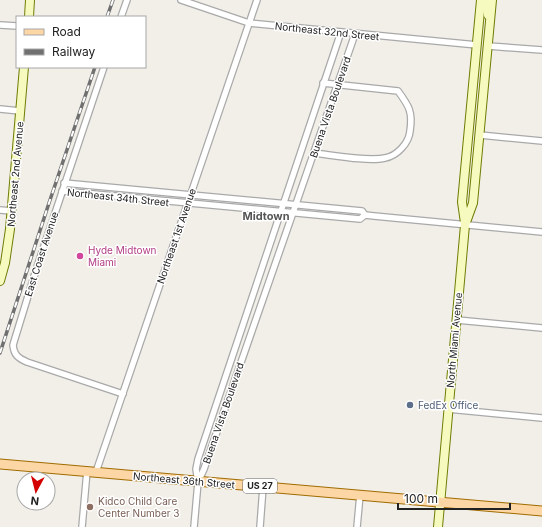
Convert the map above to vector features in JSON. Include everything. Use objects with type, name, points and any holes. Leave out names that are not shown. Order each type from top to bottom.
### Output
[{"type":"main road","points":[[29,16],[30,0]]},
{"type":"main road","name":"North Miami Avenue","points":[[438,527],[439,502],[465,226],[462,202],[481,0]]},
{"type":"main road","points":[[486,0],[490,28]]},
{"type":"main road","name":"North Miami Avenue","points":[[465,226],[473,203],[492,0]]},
{"type":"main road","points":[[477,45],[481,58],[473,144],[477,164]]},
{"type":"main road","name":"Northeast 2nd Avenue","points":[[0,281],[7,254],[12,211],[24,68]]},
{"type":"main road","name":"Northeast 36th Street","points":[[0,464],[439,502]]},
{"type":"main road","name":"US 27","points":[[439,502],[542,511]]},
{"type":"street","points":[[121,16],[126,0]]},
{"type":"street","name":"Northeast 32nd Street","points":[[181,0],[249,23],[477,45]]},
{"type":"street","name":"Northeast 1st Avenue","points":[[82,527],[92,472],[122,394],[256,0]]},
{"type":"street","points":[[0,25],[16,26]]},
{"type":"street","name":"Buena Vista Boulevard","points":[[198,482],[196,468],[198,459],[282,212],[323,83],[341,32]]},
{"type":"street","name":"Buena Vista Boulevard","points":[[198,482],[204,469],[355,34]]},
{"type":"street","points":[[488,46],[542,50]]},
{"type":"street","name":"East Coast Avenue","points":[[104,68],[64,183],[13,345],[16,357],[27,362],[122,394]]},
{"type":"street","points":[[314,153],[375,160],[387,158],[401,148],[409,139],[412,119],[408,105],[398,91],[323,83]]},
{"type":"street","points":[[0,109],[20,111]]},
{"type":"street","points":[[480,135],[542,141]]},
{"type":"street","name":"Northeast 34th Street","points":[[64,183],[285,203],[362,211],[365,215],[465,226],[542,232]]},
{"type":"street","name":"Northeast 34th Street","points":[[62,191],[360,219],[365,215]]},
{"type":"street","points":[[0,210],[12,211]]},
{"type":"street","points":[[456,320],[542,328]]},
{"type":"street","points":[[448,409],[542,418]]},
{"type":"street","points":[[194,527],[198,482]]},
{"type":"street","points":[[260,527],[263,487]]},
{"type":"street","points":[[357,527],[360,495]]},
{"type":"railway","points":[[107,16],[113,0]]},
{"type":"railway","points":[[0,353],[95,68]]},
{"type":"place","name":"Hyde Midtown Miami","points":[[80,256]]},
{"type":"place","name":"FedEx Office","points":[[410,405]]},
{"type":"place","name":"Kidco Child Care Center Number 3","points":[[90,507]]},
{"type":"district","name":"Midtown","points":[[266,216]]}]
